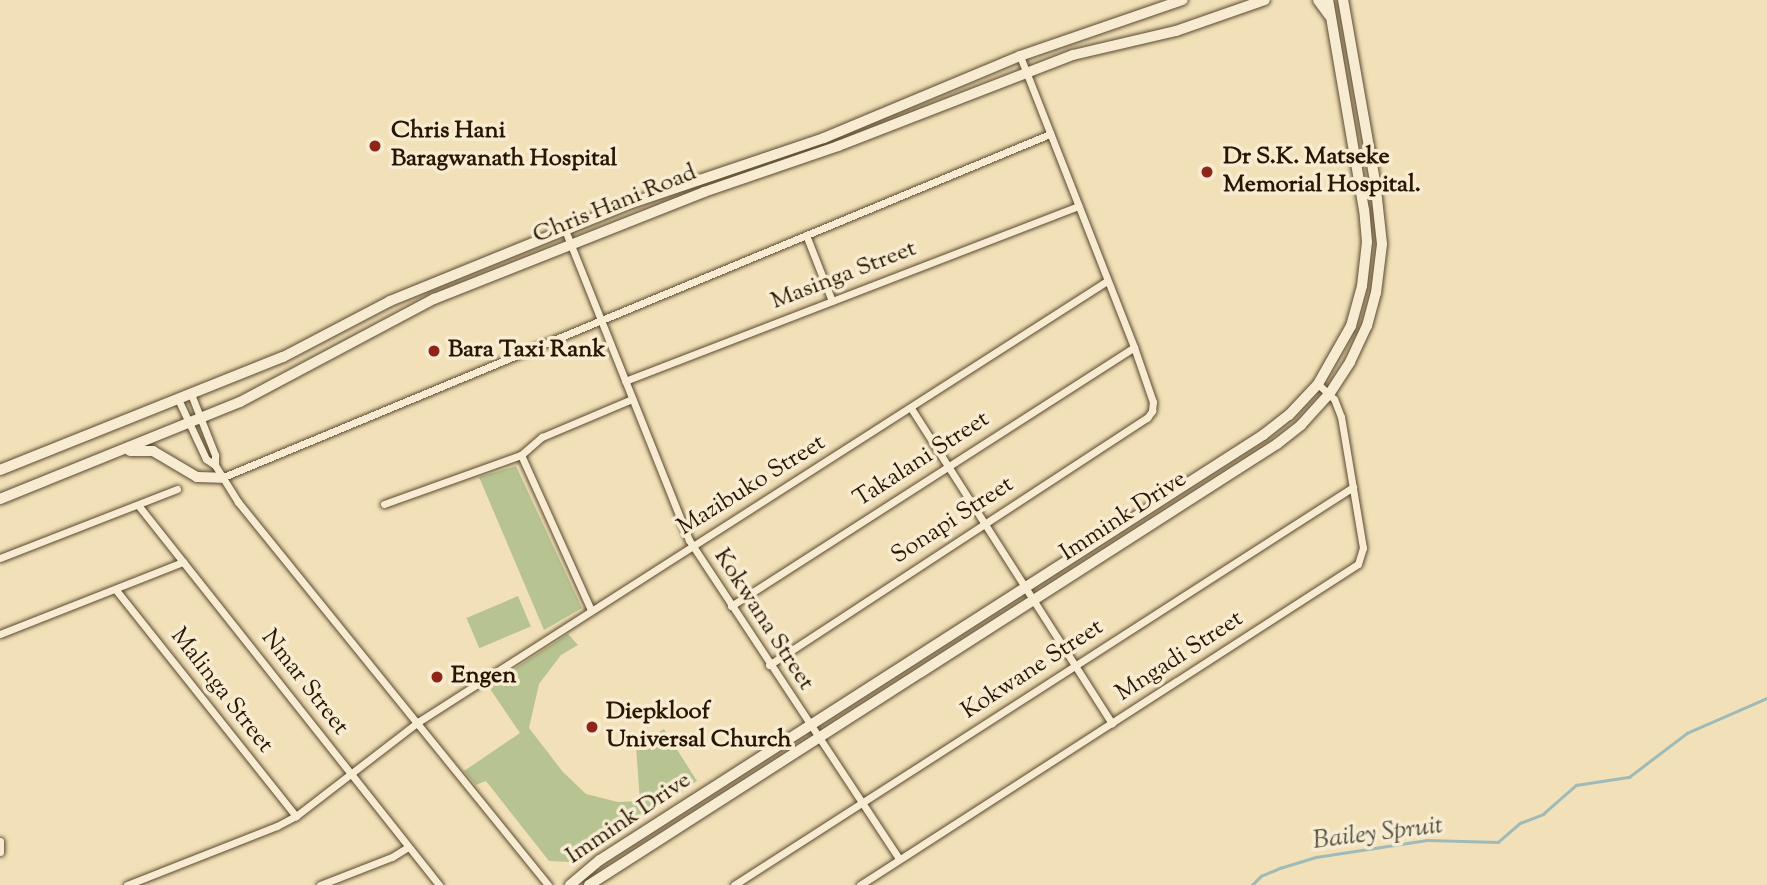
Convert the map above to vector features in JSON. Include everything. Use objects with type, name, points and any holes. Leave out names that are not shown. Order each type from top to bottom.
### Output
[{"type":"main road","name":"Chris Hani Road","points":[[0,470],[284,357],[390,300],[565,230],[699,178],[824,138],[1020,56],[1183,0]]},
{"type":"main road","name":"Chris Hani Road","points":[[0,499],[240,402],[426,302],[572,247],[727,183],[838,146],[1073,55],[1176,32],[1265,0]]},
{"type":"main road","points":[[1318,0],[1331,17]]},
{"type":"main road","points":[[1328,0],[1331,17]]},
{"type":"main road","name":"Immink Drive","points":[[589,885],[1277,444],[1301,425],[1330,393],[1350,362],[1367,326],[1376,293],[1382,244],[1377,195],[1345,0]]},
{"type":"main road","name":"Immink Drive","points":[[570,885],[600,860],[1263,435],[1289,415],[1318,384],[1351,326],[1362,286],[1367,242],[1360,184],[1331,17]]},
{"type":"main road","points":[[500,257],[557,240],[565,240],[572,247]]},
{"type":"main road","points":[[120,452],[153,450],[197,477],[221,478]]},
{"type":"street","points":[[1020,56],[1134,347]]},
{"type":"street","points":[[221,478],[1050,134]]},
{"type":"street","name":"Masinga Street","points":[[625,381],[1077,206]]},
{"type":"street","name":"Kokwana Street","points":[[565,230],[693,546],[860,804],[899,859]]},
{"type":"street","points":[[806,235],[832,301]]},
{"type":"street","name":"Mazibuko Street","points":[[127,885],[296,816],[418,722],[1107,281]]},
{"type":"street","name":"Sonapi Street","points":[[769,665],[1147,418],[1153,407],[1134,347]]},
{"type":"street","name":"Takalani Street","points":[[731,606],[1134,347]]},
{"type":"street","points":[[1318,384],[1330,393]]},
{"type":"street","name":"Mngadi Street","points":[[860,885],[1358,565],[1363,548],[1339,410],[1330,393]]},
{"type":"street","points":[[191,394],[195,421],[206,459],[215,465]]},
{"type":"street","points":[[178,399],[215,455],[215,465],[221,478],[238,502],[548,885]]},
{"type":"street","points":[[384,505],[521,455],[542,437],[632,399]]},
{"type":"street","points":[[911,408],[1112,723]]},
{"type":"street","points":[[521,455],[591,610]]},
{"type":"street","name":"Kokwane Street","points":[[734,885],[1353,487]]},
{"type":"street","points":[[0,558],[177,489]]},
{"type":"street","name":"Nmar Street","points":[[138,505],[439,885]]},
{"type":"street","points":[[0,634],[183,562]]},
{"type":"street","name":"Malinga Street","points":[[116,590],[296,816]]},
{"type":"street","points":[[0,841],[0,852]]},
{"type":"street","points":[[320,885],[393,857],[408,847]]},
{"type":"green space","points":[[516,466],[582,608],[544,630],[479,477]]},
{"type":"green space","points":[[518,596],[531,626],[479,648],[466,618]]},
{"type":"green space","points":[[568,634],[578,645],[561,655],[539,684],[529,728],[563,772],[586,794],[618,802],[640,801],[636,747],[664,729],[697,781],[570,862],[549,861],[486,781],[476,785],[464,771],[520,733],[488,686]]},
{"type":"waterway","name":"Bailey Spruit","points":[[1252,885],[1261,876],[1316,857],[1427,840],[1498,842],[1520,823],[1543,814],[1576,785],[1629,777],[1687,733],[1767,698]]},
{"type":"place","name":"Chris Hani Baragwanath Hospital","points":[[375,146]]},
{"type":"place","name":"Dr S.K. Matseke Memorial Hospital.","points":[[1207,172]]},
{"type":"place","name":"Bara Taxi Rank","points":[[434,351]]},
{"type":"place","name":"Engen","points":[[437,677]]},
{"type":"place","name":"Diepkloof Universal Church","points":[[592,727]]}]
